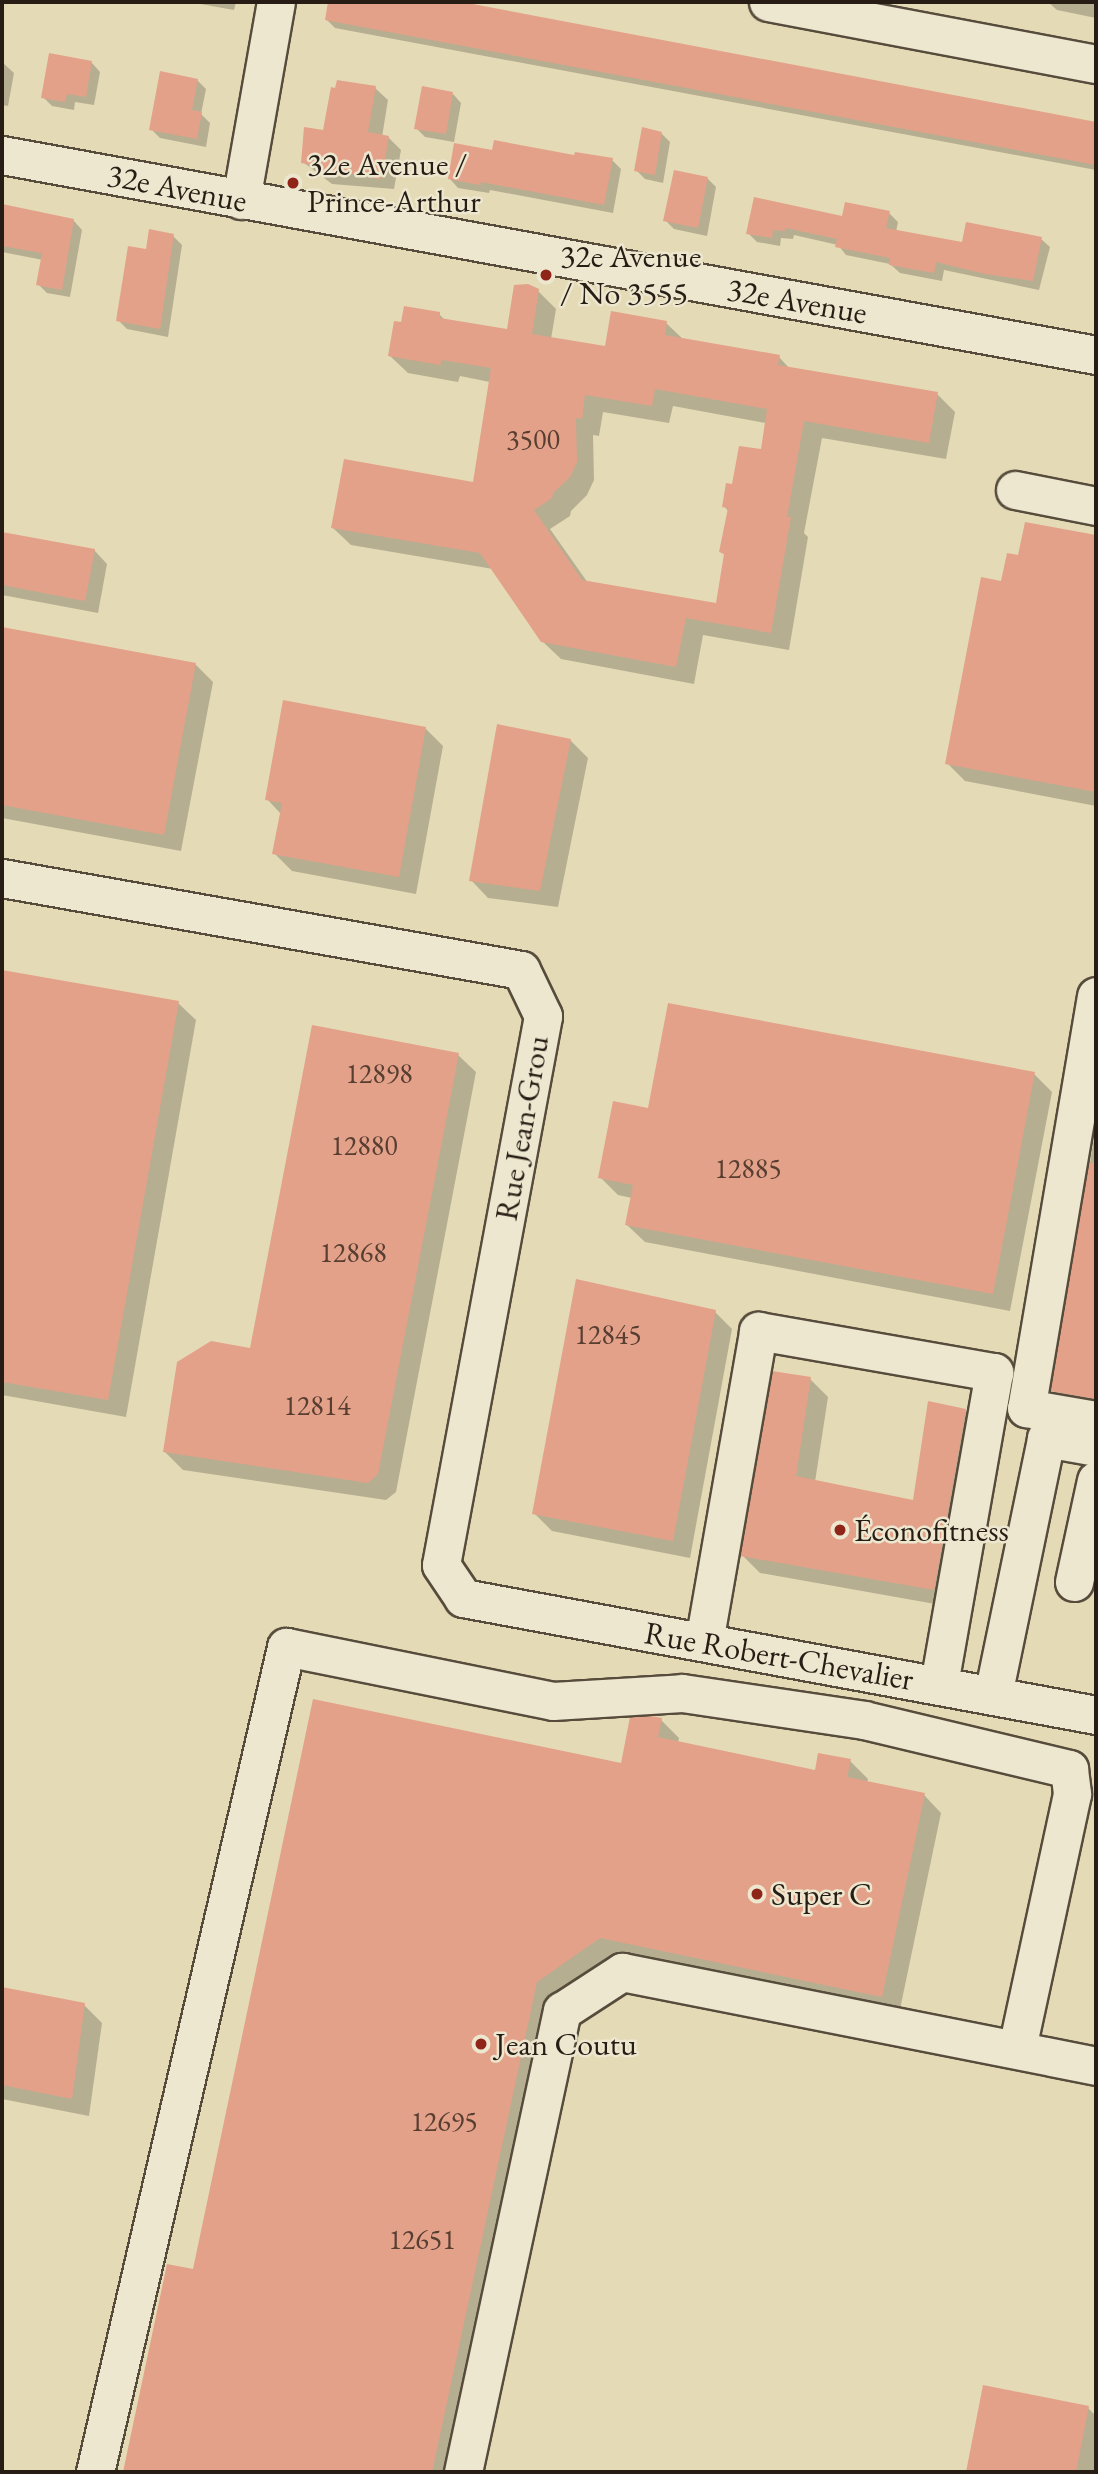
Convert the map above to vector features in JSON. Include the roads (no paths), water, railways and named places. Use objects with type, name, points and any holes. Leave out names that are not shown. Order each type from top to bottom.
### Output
[{"type":"street","points":[[241,200],[276,2]]},
{"type":"street","points":[[768,2],[863,11],[1096,64]]},
{"type":"street","name":"32e Avenue","points":[[2,155],[1096,355]]},
{"type":"street","points":[[1015,490],[1096,506]]},
{"type":"street","name":"Rue Jean-Grou","points":[[2,878],[521,970],[543,1016],[441,1565],[463,1598]]},
{"type":"street","points":[[1096,996],[1026,1408],[1096,1420]]},
{"type":"street","points":[[704,1642],[758,1331],[994,1372],[939,1685]]},
{"type":"street","points":[[993,1696],[1046,1438],[1096,1447]]},
{"type":"street","points":[[1018,1572],[1085,1584],[1096,1478],[1092,1468],[1041,1458]]},
{"type":"street","name":"Rue Robert-Chevalier","points":[[463,1598],[1096,1715]]},
{"type":"street","points":[[95,2472],[286,1647],[553,1701],[682,1693],[864,1720],[1069,1769],[1072,1794],[1017,2049]]},
{"type":"street","points":[[463,2472],[562,2011],[622,1972],[1096,2066]]},
{"type":"place","name":"32e Avenue / Prince-Arthur","points":[[293,183]]},
{"type":"place","name":"32e Avenue / No 3555","points":[[546,275]]},
{"type":"place","name":"Éconofitness","points":[[840,1530]]},
{"type":"place","name":"Super C","points":[[757,1894]]},
{"type":"place","name":"Jean Coutu","points":[[481,2044]]}]
